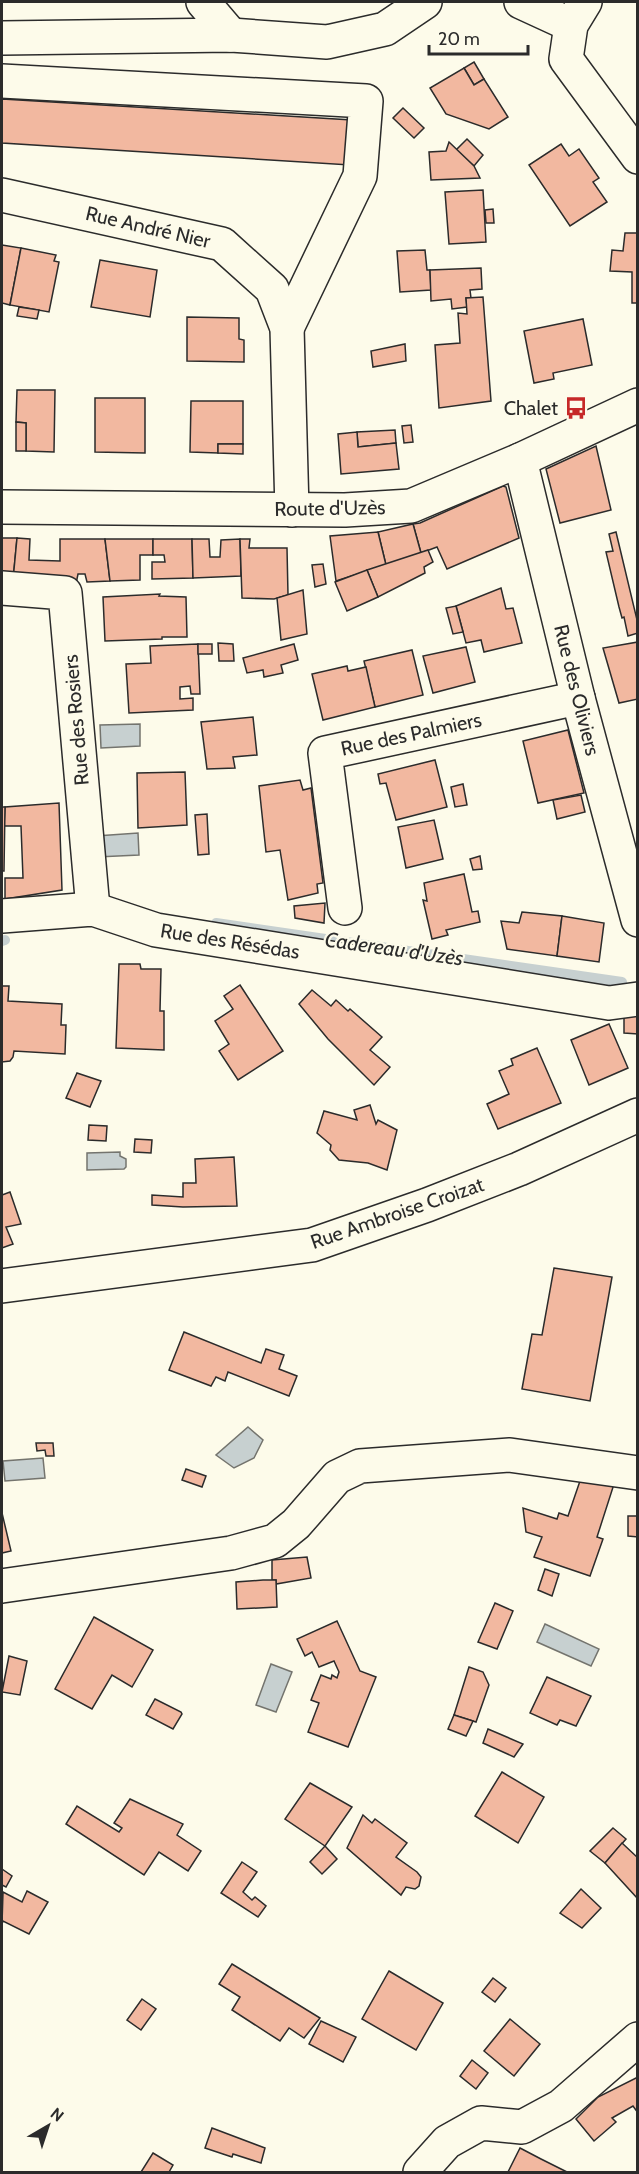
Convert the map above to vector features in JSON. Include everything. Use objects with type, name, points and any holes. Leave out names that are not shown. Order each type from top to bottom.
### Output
[{"type":"street","points":[[203,2],[231,35]]},
{"type":"street","points":[[2,38],[231,35],[327,42],[385,29],[425,2]]},
{"type":"street","points":[[522,2],[578,13],[566,59],[638,157]]},
{"type":"street","points":[[2,81],[366,101],[360,176],[287,328]]},
{"type":"street","name":"Rue André Nier","points":[[2,195],[222,244],[272,289],[287,328],[292,510]]},
{"type":"street","name":"Route d'Uzès","points":[[2,507],[345,510],[411,506],[520,460],[638,405]]},
{"type":"street","name":"Rue des Oliviers","points":[[520,460],[578,698],[638,920]]},
{"type":"street","name":"Rue des Rosiers","points":[[2,588],[65,593],[93,909]]},
{"type":"street","name":"Rue des Palmiers","points":[[345,908],[325,753],[578,698]]},
{"type":"street","name":"Rue des Résédas","points":[[2,916],[93,909],[156,930],[609,1003],[638,999]]},
{"type":"street","name":"Rue Ambroise Croizat","points":[[2,1286],[312,1245],[427,1205],[519,1169],[638,1115]]},
{"type":"street","points":[[2,1586],[231,1553],[275,1541],[296,1524],[337,1477],[360,1466],[510,1455],[638,1473]]},
{"type":"street","points":[[420,2172],[447,2142],[481,2123],[522,2127],[561,2106],[638,2039]]},
{"type":"shaded area","points":[[140,724],[140,746],[101,748],[100,725]]},
{"type":"shaded area","points":[[138,833],[139,855],[97,857],[96,836]]},
{"type":"shaded area","points":[[120,1152],[120,1156],[126,1159],[124,1169],[87,1170],[87,1153]]},
{"type":"shaded area","points":[[248,1427],[263,1440],[254,1458],[234,1468],[216,1455]]},
{"type":"shaded area","points":[[43,1458],[45,1478],[5,1481],[3,1461]]},
{"type":"shaded area","points":[[545,1624],[599,1649],[591,1666],[537,1642]]},
{"type":"shaded area","points":[[271,1664],[292,1672],[276,1712],[256,1705]]},
{"type":"building","points":[[474,62],[484,79],[474,85],[464,68]]},
{"type":"building","points":[[464,68],[474,85],[484,79],[508,117],[489,129],[446,114],[430,88]]},
{"type":"building","points":[[2,99],[352,120],[350,165],[2,143]]},
{"type":"building","points":[[403,108],[424,128],[414,138],[393,118]]},
{"type":"building","points":[[467,139],[483,155],[474,166],[456,150]]},
{"type":"building","points":[[449,142],[474,166],[480,178],[431,180],[429,152],[446,151]]},
{"type":"building","points":[[561,144],[569,156],[579,149],[599,178],[593,182],[607,202],[570,226],[529,165]]},
{"type":"building","points":[[483,190],[486,242],[449,244],[445,192]]},
{"type":"building","points":[[493,209],[494,223],[486,223],[485,210]]},
{"type":"building","points":[[625,233],[638,233],[638,303],[632,303],[632,272],[610,271],[612,250],[623,251]]},
{"type":"building","points":[[2,245],[21,248],[10,305],[2,303]]},
{"type":"building","points":[[21,248],[56,255],[54,261],[59,262],[49,312],[10,305]]},
{"type":"building","points":[[425,250],[427,270],[430,270],[431,290],[400,292],[397,251]]},
{"type":"building","points":[[100,260],[157,270],[150,317],[91,307]]},
{"type":"building","points":[[481,268],[482,289],[470,290],[471,298],[466,298],[467,307],[452,309],[451,299],[431,301],[430,270]]},
{"type":"building","points":[[483,297],[491,401],[439,408],[435,345],[460,343],[458,313],[467,314],[466,298]]},
{"type":"building","points":[[19,307],[39,310],[37,319],[17,316]]},
{"type":"building","points":[[187,317],[239,318],[239,339],[244,340],[244,362],[187,361]]},
{"type":"building","points":[[583,319],[592,365],[553,373],[554,379],[534,383],[524,331]]},
{"type":"building","points":[[405,344],[406,361],[373,367],[371,351]]},
{"type":"building","points":[[17,390],[55,390],[54,452],[26,451],[26,423],[16,422]]},
{"type":"building","points":[[95,398],[145,398],[145,453],[95,452]]},
{"type":"building","points":[[191,401],[243,401],[243,444],[218,444],[218,453],[190,452]]},
{"type":"building","points":[[16,422],[26,423],[26,451],[16,451]]},
{"type":"building","points":[[411,425],[413,442],[404,443],[402,426]]},
{"type":"building","points":[[395,430],[396,443],[358,447],[357,432]]},
{"type":"building","points":[[357,432],[358,447],[396,443],[399,469],[341,474],[338,434]]},
{"type":"building","points":[[218,444],[243,444],[243,454],[218,453]]},
{"type":"building","points":[[596,446],[611,510],[560,523],[546,469]]},
{"type":"building","points":[[503,486],[506,487],[519,538],[447,569],[437,547],[421,553],[413,524],[420,523]]},
{"type":"building","points":[[413,524],[421,553],[386,565],[378,532]]},
{"type":"building","points":[[378,532],[386,565],[336,581],[330,536]]},
{"type":"building","points":[[616,532],[638,624],[638,633],[628,636],[606,552],[613,551],[609,534]]},
{"type":"building","points":[[2,538],[17,538],[13,580],[2,579]]},
{"type":"building","points":[[17,538],[30,539],[29,560],[60,561],[60,539],[105,539],[110,581],[87,582],[85,574],[78,574],[76,584],[13,580]]},
{"type":"building","points":[[105,539],[153,539],[153,555],[140,555],[140,580],[110,581]]},
{"type":"building","points":[[153,539],[192,539],[193,578],[152,579],[152,562],[165,562],[164,555],[153,555]]},
{"type":"building","points":[[192,539],[209,539],[210,557],[220,557],[221,540],[240,539],[241,576],[193,578]]},
{"type":"building","points":[[240,539],[250,539],[249,548],[287,548],[288,595],[274,599],[242,598]]},
{"type":"building","points":[[428,550],[433,562],[424,567],[425,573],[378,597],[367,570]]},
{"type":"building","points":[[323,564],[326,584],[315,587],[312,565]]},
{"type":"building","points":[[367,570],[378,597],[347,611],[335,582]]},
{"type":"building","points":[[501,588],[506,609],[513,608],[522,643],[484,652],[481,640],[466,643],[456,606]]},
{"type":"building","points":[[303,590],[307,634],[281,640],[277,598]]},
{"type":"building","points":[[160,594],[159,596],[186,597],[187,637],[105,641],[103,597]]},
{"type":"building","points":[[456,606],[463,632],[453,634],[446,608]]},
{"type":"building","points":[[638,642],[638,699],[619,703],[603,648]]},
{"type":"building","points":[[218,643],[233,644],[234,661],[219,661]]},
{"type":"building","points":[[198,644],[200,694],[191,694],[190,686],[180,687],[180,699],[193,698],[193,710],[129,713],[126,664],[151,663],[150,646]]},
{"type":"building","points":[[198,644],[212,644],[212,654],[198,654]]},
{"type":"building","points":[[294,644],[298,660],[281,665],[283,673],[264,677],[263,670],[247,673],[243,658]]},
{"type":"building","points":[[466,647],[475,682],[433,693],[423,656]]},
{"type":"building","points":[[412,650],[423,695],[375,707],[364,661]]},
{"type":"building","points":[[347,666],[348,671],[366,667],[375,707],[323,720],[312,674]]},
{"type":"building","points":[[253,717],[257,755],[233,757],[235,768],[207,769],[201,722]]},
{"type":"building","points":[[568,730],[584,793],[538,803],[523,741]]},
{"type":"building","points":[[435,760],[447,807],[396,820],[386,783],[380,784],[378,774]]},
{"type":"building","points":[[185,772],[187,825],[138,828],[137,773]]},
{"type":"building","points":[[300,780],[303,790],[311,788],[323,883],[317,884],[318,893],[288,900],[280,850],[266,852],[259,786]]},
{"type":"building","points":[[463,784],[467,805],[455,807],[451,787]]},
{"type":"building","points":[[581,795],[585,812],[557,819],[553,800]]},
{"type":"building","points":[[59,803],[62,890],[5,899],[5,878],[23,878],[21,826],[4,826],[5,807]]},
{"type":"building","points":[[2,807],[5,807],[4,871],[2,871]]},
{"type":"building","points":[[207,814],[209,854],[198,855],[195,815]]},
{"type":"building","points":[[434,820],[443,859],[406,868],[398,827]]},
{"type":"building","points":[[480,856],[482,869],[473,870],[470,859]]},
{"type":"building","points":[[464,874],[472,912],[478,911],[480,922],[446,930],[448,935],[432,939],[423,900],[427,901],[424,883]]},
{"type":"building","points":[[325,903],[324,923],[295,918],[294,906]]},
{"type":"building","points":[[522,912],[562,916],[557,956],[507,949],[501,921],[519,923]]},
{"type":"building","points":[[562,916],[604,923],[599,962],[557,956]]},
{"type":"building","points":[[119,964],[140,964],[141,969],[161,969],[160,1011],[164,1011],[164,1050],[116,1048]]},
{"type":"building","points":[[240,985],[283,1051],[238,1080],[219,1051],[229,1044],[215,1021],[233,1009],[224,996]]},
{"type":"building","points":[[2,986],[9,986],[8,1001],[62,1004],[61,1025],[66,1025],[65,1054],[14,1051],[10,1061],[2,1062]]},
{"type":"building","points":[[312,990],[331,1006],[336,1000],[348,1011],[350,1009],[382,1037],[370,1050],[390,1067],[374,1085],[328,1039],[299,1004]]},
{"type":"building","points":[[624,1006],[638,1006],[638,1034],[624,1033]]},
{"type":"building","points":[[609,1024],[628,1068],[589,1085],[571,1040]]},
{"type":"building","points":[[537,1048],[561,1103],[498,1129],[487,1104],[509,1094],[499,1071],[513,1065],[511,1059]]},
{"type":"building","points":[[77,1073],[101,1081],[90,1107],[66,1098]]},
{"type":"building","points":[[370,1105],[376,1124],[378,1120],[397,1130],[387,1170],[368,1163],[339,1160],[330,1150],[331,1145],[317,1133],[324,1111],[357,1120],[354,1110]]},
{"type":"building","points":[[89,1125],[107,1126],[106,1141],[88,1140]]},
{"type":"building","points":[[135,1139],[152,1140],[151,1153],[134,1152]]},
{"type":"building","points":[[234,1157],[237,1206],[152,1205],[152,1195],[183,1197],[183,1183],[196,1183],[195,1159]]},
{"type":"building","points":[[10,1192],[21,1224],[6,1227],[13,1244],[2,1248],[2,1195]]},
{"type":"building","points":[[554,1268],[612,1277],[590,1401],[522,1389],[532,1334],[542,1335]]},
{"type":"building","points":[[184,1332],[261,1363],[266,1349],[284,1355],[279,1369],[297,1376],[289,1396],[228,1372],[225,1381],[216,1377],[211,1386],[169,1370]]},
{"type":"building","points":[[36,1443],[53,1443],[54,1456],[46,1456],[45,1450],[37,1451]]},
{"type":"building","points":[[186,1469],[206,1476],[202,1487],[182,1480]]},
{"type":"building","points":[[581,1478],[615,1481],[597,1537],[603,1539],[590,1576],[534,1557],[542,1537],[526,1532],[523,1508],[557,1519],[559,1513],[568,1516]]},
{"type":"building","points":[[2,1513],[11,1551],[2,1553]]},
{"type":"building","points":[[628,1516],[638,1516],[638,1537],[628,1536]]},
{"type":"building","points":[[307,1557],[311,1578],[276,1584],[276,1580],[272,1580],[272,1560]]},
{"type":"building","points":[[545,1569],[559,1574],[552,1596],[538,1590]]},
{"type":"building","points":[[276,1580],[277,1607],[237,1609],[236,1582]]},
{"type":"building","points":[[495,1603],[513,1611],[497,1649],[478,1642]]},
{"type":"building","points":[[94,1617],[153,1650],[132,1687],[112,1675],[92,1709],[55,1689]]},
{"type":"building","points":[[337,1621],[360,1671],[376,1677],[348,1747],[308,1732],[319,1703],[311,1700],[321,1675],[331,1679],[332,1675],[337,1678],[339,1672],[334,1661],[319,1667],[312,1652],[305,1656],[297,1639]]},
{"type":"building","points":[[9,1656],[27,1661],[20,1695],[2,1692]]},
{"type":"building","points":[[469,1667],[483,1672],[489,1685],[476,1722],[454,1715]]},
{"type":"building","points":[[547,1677],[591,1696],[576,1726],[560,1720],[557,1725],[530,1713]]},
{"type":"building","points":[[155,1699],[181,1712],[173,1729],[146,1715]]},
{"type":"building","points":[[454,1715],[473,1721],[466,1736],[448,1729]]},
{"type":"building","points":[[488,1729],[523,1744],[514,1757],[483,1743]]},
{"type":"building","points":[[502,1772],[544,1797],[518,1843],[475,1816]]},
{"type":"building","points":[[310,1783],[352,1807],[325,1846],[285,1819]]},
{"type":"building","points":[[130,1799],[183,1824],[177,1835],[201,1851],[188,1871],[159,1852],[144,1875],[66,1824],[77,1806],[119,1832],[122,1828],[114,1823]]},
{"type":"building","points":[[363,1815],[372,1823],[375,1819],[407,1843],[396,1857],[421,1877],[419,1886],[415,1889],[406,1887],[401,1895],[347,1848]]},
{"type":"building","points":[[613,1828],[626,1839],[605,1863],[590,1851]]},
{"type":"building","points":[[622,1843],[638,1858],[638,1899],[605,1863]]},
{"type":"building","points":[[325,1846],[337,1859],[322,1874],[310,1862]]},
{"type":"building","points":[[242,1862],[257,1872],[243,1892],[252,1900],[255,1897],[266,1906],[258,1917],[221,1893]]},
{"type":"building","points":[[2,1869],[12,1876],[6,1887],[2,1885]]},
{"type":"building","points":[[581,1889],[601,1908],[582,1928],[560,1913]]},
{"type":"building","points":[[27,1891],[48,1902],[29,1934],[3,1921],[2,1924],[3,1892],[22,1902]]},
{"type":"building","points":[[232,1964],[320,2018],[304,2038],[289,2028],[280,2041],[232,2010],[240,1997],[219,1984]]},
{"type":"building","points":[[389,1971],[443,2003],[416,2050],[362,2019]]},
{"type":"building","points":[[493,1978],[506,1988],[495,2002],[482,1992]]},
{"type":"building","points":[[142,1999],[156,2009],[141,2030],[127,2020]]},
{"type":"building","points":[[510,2019],[540,2044],[514,2076],[484,2051]]},
{"type":"building","points":[[321,2021],[356,2037],[343,2062],[309,2044]]},
{"type":"building","points":[[472,2060],[488,2073],[476,2089],[460,2076]]},
{"type":"building","points":[[638,2077],[638,2113],[633,2106],[612,2118],[616,2122],[594,2141],[576,2119],[598,2097]]},
{"type":"building","points":[[212,2128],[265,2148],[261,2163],[205,2148]]},
{"type":"building","points":[[520,2148],[541,2159],[567,2172],[508,2172]]},
{"type":"building","points":[[153,2153],[173,2165],[169,2172],[141,2172]]},
{"type":"waterway","name":"Cadereau d'Uzès","points":[[216,923],[622,982]]},
{"type":"place","name":"Chalet","points":[[576,408]]}]
